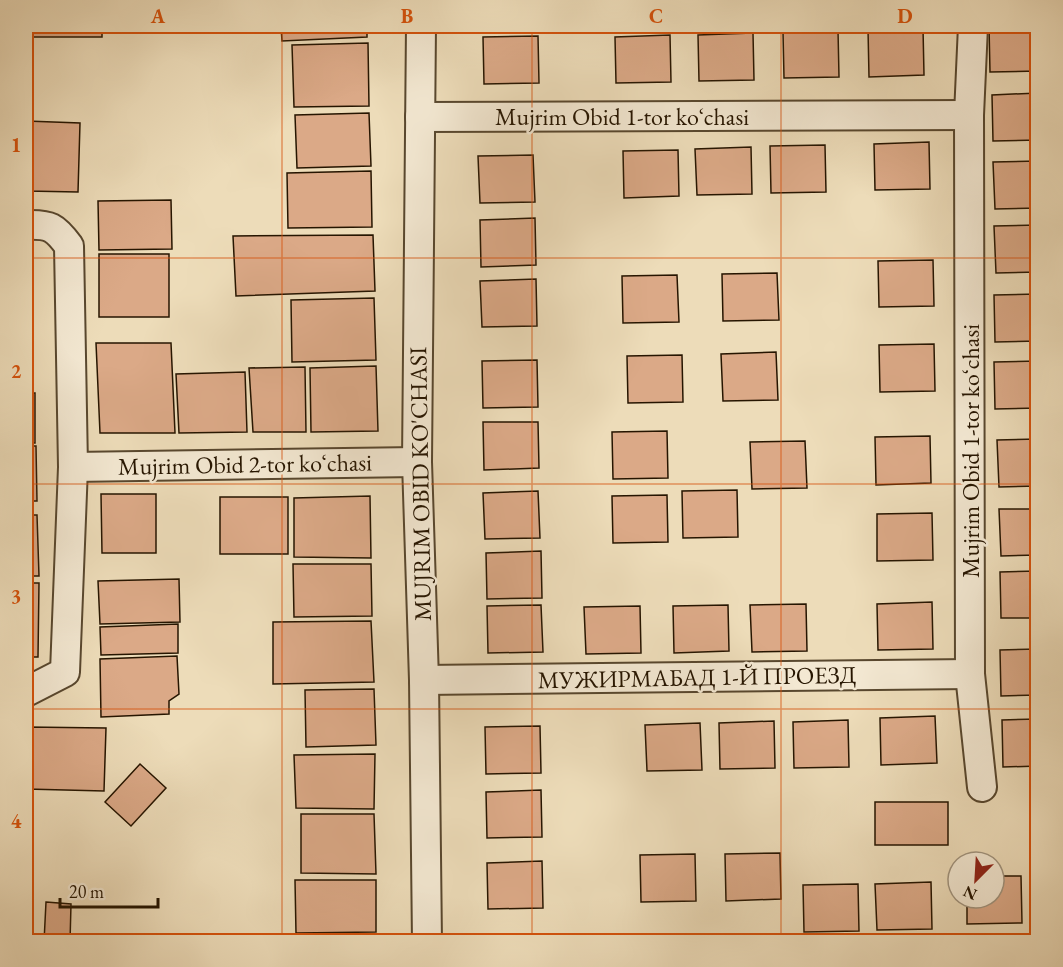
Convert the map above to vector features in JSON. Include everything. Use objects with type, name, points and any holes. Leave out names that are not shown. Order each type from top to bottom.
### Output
[{"type":"street","name":"MUJRIM OBID KO'CHASI","points":[[421,26],[417,462],[424,681],[427,942]]},
{"type":"street","name":"Mujrim Obid 1-tor koʻchasi","points":[[973,26],[969,115],[970,674],[982,787]]},
{"type":"street","name":"Mujrim Obid 1-tor koʻchasi","points":[[420,117],[969,115]]},
{"type":"street","points":[[26,225],[40,225],[57,230],[69,246],[73,467],[65,672],[26,692]]},
{"type":"street","name":"Mujrim Obid 2-tor koʻchasi","points":[[73,467],[417,462]]},
{"type":"street","name":"МУЖИРМАБАД 1-Й ПРОЕЗД","points":[[424,681],[970,674]]},
{"type":"building","points":[[26,26],[102,26],[102,37],[26,37]]},
{"type":"building","points":[[281,26],[367,26],[367,37],[282,41]]},
{"type":"building","points":[[989,26],[1038,26],[1038,71],[990,72]]},
{"type":"building","points":[[923,28],[924,75],[869,77],[868,29]]},
{"type":"building","points":[[838,30],[839,77],[784,78],[783,32]]},
{"type":"building","points":[[753,33],[754,80],[699,81],[698,35]]},
{"type":"building","points":[[670,35],[671,82],[616,83],[615,37]]},
{"type":"building","points":[[538,36],[539,83],[484,84],[483,37]]},
{"type":"building","points":[[368,43],[369,106],[294,107],[292,45]]},
{"type":"building","points":[[1038,93],[1038,140],[993,141],[992,95]]},
{"type":"building","points":[[369,113],[371,166],[297,168],[295,115]]},
{"type":"building","points":[[26,121],[80,123],[78,192],[26,191]]},
{"type":"building","points":[[929,142],[930,189],[875,190],[874,144]]},
{"type":"building","points":[[825,145],[826,192],[771,193],[770,146]]},
{"type":"building","points":[[751,147],[752,194],[697,195],[695,149]]},
{"type":"building","points":[[678,150],[679,196],[624,198],[623,151]]},
{"type":"building","points":[[533,155],[535,202],[480,203],[478,156]]},
{"type":"building","points":[[1038,161],[1038,208],[995,209],[993,162]]},
{"type":"building","points":[[371,171],[372,227],[288,228],[287,173]]},
{"type":"building","points":[[171,200],[172,249],[99,250],[98,201]]},
{"type":"building","points":[[535,218],[536,265],[481,267],[480,220]]},
{"type":"building","points":[[1038,225],[1038,272],[996,273],[994,226]]},
{"type":"building","points":[[373,235],[375,291],[236,296],[233,236]]},
{"type":"building","points":[[99,254],[169,254],[169,317],[99,317]]},
{"type":"building","points":[[26,258],[31,258],[33,320],[26,320]]},
{"type":"building","points":[[933,260],[934,306],[879,307],[878,261]]},
{"type":"building","points":[[777,273],[779,320],[723,321],[722,274]]},
{"type":"building","points":[[677,275],[679,322],[623,323],[622,276]]},
{"type":"building","points":[[536,279],[537,326],[482,327],[480,281]]},
{"type":"building","points":[[1038,294],[1038,341],[995,342],[994,295]]},
{"type":"building","points":[[374,298],[376,360],[292,362],[291,300]]},
{"type":"building","points":[[96,343],[171,343],[175,433],[100,433]]},
{"type":"building","points":[[934,344],[935,391],[880,392],[879,345]]},
{"type":"building","points":[[776,352],[778,400],[723,401],[721,354]]},
{"type":"building","points":[[682,355],[683,402],[628,403],[627,356]]},
{"type":"building","points":[[537,360],[538,407],[483,408],[482,361]]},
{"type":"building","points":[[1038,361],[1038,408],[995,409],[994,362]]},
{"type":"building","points":[[376,366],[378,431],[311,432],[310,368]]},
{"type":"building","points":[[305,367],[306,432],[253,432],[249,368]]},
{"type":"building","points":[[245,372],[247,432],[179,433],[176,374]]},
{"type":"building","points":[[26,393],[35,393],[35,443],[26,443]]},
{"type":"building","points":[[483,422],[538,422],[539,468],[484,470]]},
{"type":"building","points":[[667,431],[668,478],[613,479],[612,432]]},
{"type":"building","points":[[930,436],[931,483],[876,485],[875,437]]},
{"type":"building","points":[[1038,439],[1038,486],[999,487],[997,440]]},
{"type":"building","points":[[805,441],[807,488],[752,489],[750,442]]},
{"type":"building","points":[[26,446],[36,446],[37,501],[26,501]]},
{"type":"building","points":[[737,490],[738,537],[683,538],[682,491]]},
{"type":"building","points":[[538,491],[540,538],[485,539],[483,493]]},
{"type":"building","points":[[101,494],[156,494],[156,553],[102,553]]},
{"type":"building","points":[[667,495],[668,542],[613,543],[612,496]]},
{"type":"building","points":[[370,496],[371,558],[294,557],[294,498]]},
{"type":"building","points":[[220,497],[288,497],[288,554],[220,554]]},
{"type":"building","points":[[999,509],[1038,509],[1038,555],[1001,556]]},
{"type":"building","points":[[932,513],[933,560],[877,561],[877,514]]},
{"type":"building","points":[[26,515],[37,515],[39,576],[26,576]]},
{"type":"building","points":[[541,551],[542,598],[487,599],[486,553]]},
{"type":"building","points":[[293,564],[371,564],[372,616],[294,617]]},
{"type":"building","points":[[1038,571],[1038,618],[1001,618],[1000,572]]},
{"type":"building","points":[[179,579],[180,622],[100,624],[98,581]]},
{"type":"building","points":[[26,583],[39,583],[38,657],[26,657]]},
{"type":"building","points":[[932,602],[933,649],[878,650],[877,604]]},
{"type":"building","points":[[806,604],[807,651],[752,652],[750,605]]},
{"type":"building","points":[[541,605],[543,652],[488,653],[487,606]]},
{"type":"building","points":[[728,605],[729,651],[674,653],[673,606]]},
{"type":"building","points":[[640,606],[641,653],[586,654],[584,607]]},
{"type":"building","points":[[371,621],[374,682],[273,684],[273,622]]},
{"type":"building","points":[[178,624],[178,653],[101,655],[100,627]]},
{"type":"building","points":[[1038,649],[1038,695],[1001,696],[1000,650]]},
{"type":"building","points":[[177,656],[179,694],[169,701],[169,714],[101,717],[100,659]]},
{"type":"building","points":[[374,689],[376,745],[306,747],[305,690]]},
{"type":"building","points":[[935,716],[937,763],[881,765],[880,718]]},
{"type":"building","points":[[1038,719],[1038,766],[1003,767],[1002,720]]},
{"type":"building","points":[[848,720],[849,767],[794,768],[793,722]]},
{"type":"building","points":[[774,721],[775,768],[720,769],[719,723]]},
{"type":"building","points":[[700,723],[702,770],[647,771],[645,725]]},
{"type":"building","points":[[540,726],[541,773],[486,774],[485,727]]},
{"type":"building","points":[[26,727],[106,728],[104,791],[26,789]]},
{"type":"building","points":[[375,754],[374,809],[296,808],[294,755]]},
{"type":"building","points":[[140,764],[166,788],[131,826],[105,802]]},
{"type":"building","points":[[541,790],[542,837],[487,838],[486,792]]},
{"type":"building","points":[[875,802],[948,802],[948,845],[875,845]]},
{"type":"building","points":[[301,814],[374,814],[376,874],[301,873]]},
{"type":"building","points":[[780,853],[781,899],[726,901],[725,854]]},
{"type":"building","points":[[695,854],[696,901],[641,902],[640,855]]},
{"type":"building","points":[[542,861],[543,908],[488,909],[487,863]]},
{"type":"building","points":[[1006,876],[1021,876],[1022,923],[967,924],[967,910],[1006,910]]},
{"type":"building","points":[[295,880],[376,880],[376,932],[296,933]]},
{"type":"building","points":[[931,882],[932,929],[877,930],[875,884]]},
{"type":"building","points":[[858,884],[859,931],[804,932],[803,885]]},
{"type":"building","points":[[46,902],[71,904],[70,942],[44,942]]},
{"type":"building","points":[[376,936],[377,942],[306,942],[305,938]]}]
